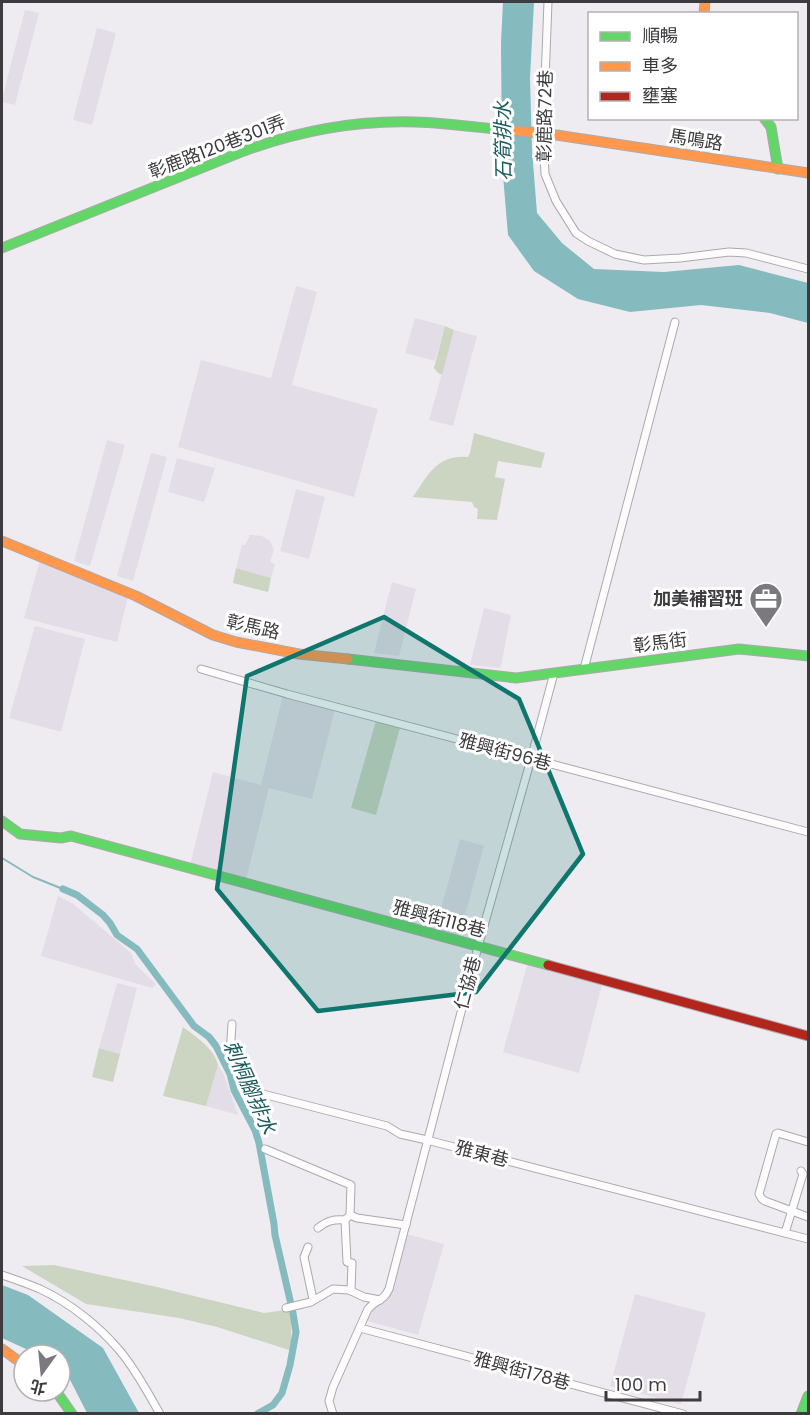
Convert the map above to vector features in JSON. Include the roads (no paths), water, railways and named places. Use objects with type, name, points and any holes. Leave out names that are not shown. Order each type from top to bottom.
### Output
[{"type":"street","name":"彰鹿路72巷","points":[[548,2],[543,134],[545,174],[556,201],[576,233],[615,254],[644,260],[729,252],[746,253],[808,269]]},
{"type":"street","points":[[766,120],[771,127],[778,169]]},
{"type":"street","name":"彰鹿路120巷301弄","points":[[2,248],[244,151],[306,132],[367,123],[414,122],[543,134]]},
{"type":"street","name":"馬鳴路","points":[[543,134],[808,173]]},
{"type":"street","points":[[584,669],[675,322]]},
{"type":"street","name":"彰馬路","points":[[2,541],[136,596],[213,635],[236,642],[299,654],[516,678]]},
{"type":"street","name":"彰馬街","points":[[516,678],[740,649],[808,656]]},
{"type":"street","name":"雅興街96巷","points":[[201,669],[287,694],[808,832]]},
{"type":"street","name":"仁協巷","points":[[329,1412],[333,1387],[368,1309],[372,1304],[386,1297],[389,1289],[478,947],[554,673]]},
{"type":"street","name":"雅興街118巷","points":[[2,821],[20,834],[61,838],[71,836],[808,1036]]},
{"type":"street","name":"雅東巷","points":[[232,1024],[230,1055],[244,1085],[259,1093],[387,1126],[400,1134],[808,1239]]},
{"type":"street","points":[[808,1142],[776,1134],[759,1190],[762,1199],[808,1217]]},
{"type":"street","points":[[265,1149],[351,1185],[347,1262],[352,1263],[351,1291]]},
{"type":"street","points":[[785,1233],[803,1174],[801,1171]]},
{"type":"street","points":[[318,1228],[328,1221],[348,1218],[406,1225]]},
{"type":"street","points":[[308,1247],[304,1257],[313,1299]]},
{"type":"street","points":[[2,1275],[41,1290],[65,1303],[91,1323],[121,1353],[160,1413]]},
{"type":"street","points":[[286,1308],[310,1302],[333,1289],[351,1291],[364,1297],[380,1300]]},
{"type":"street","name":"雅興街178巷","points":[[360,1328],[683,1413]]},
{"type":"street","points":[[801,1413],[808,1396]]},
{"type":"water","name":"石筍排水","points":[[503,2],[534,2],[530,78],[537,213],[562,243],[594,269],[664,272],[739,265],[808,283],[808,323],[770,313],[701,305],[630,312],[578,299],[534,271],[508,235],[502,163]]},
{"type":"water","points":[[2,1285],[28,1295],[103,1348],[139,1413],[87,1413],[72,1384],[72,1343],[13,1343],[2,1338]]},
{"type":"waterway","name":"刺桐腳排水","points":[[2,858],[33,877],[63,889]]},
{"type":"waterway","name":"刺桐腳排水","points":[[63,889],[77,895],[103,915],[117,935],[137,949],[194,1026],[209,1037],[230,1074],[234,1090],[255,1130],[296,1332],[282,1393],[273,1405],[257,1414]]},
{"type":"place","name":"加美補習班","points":[[766,628]]}]
